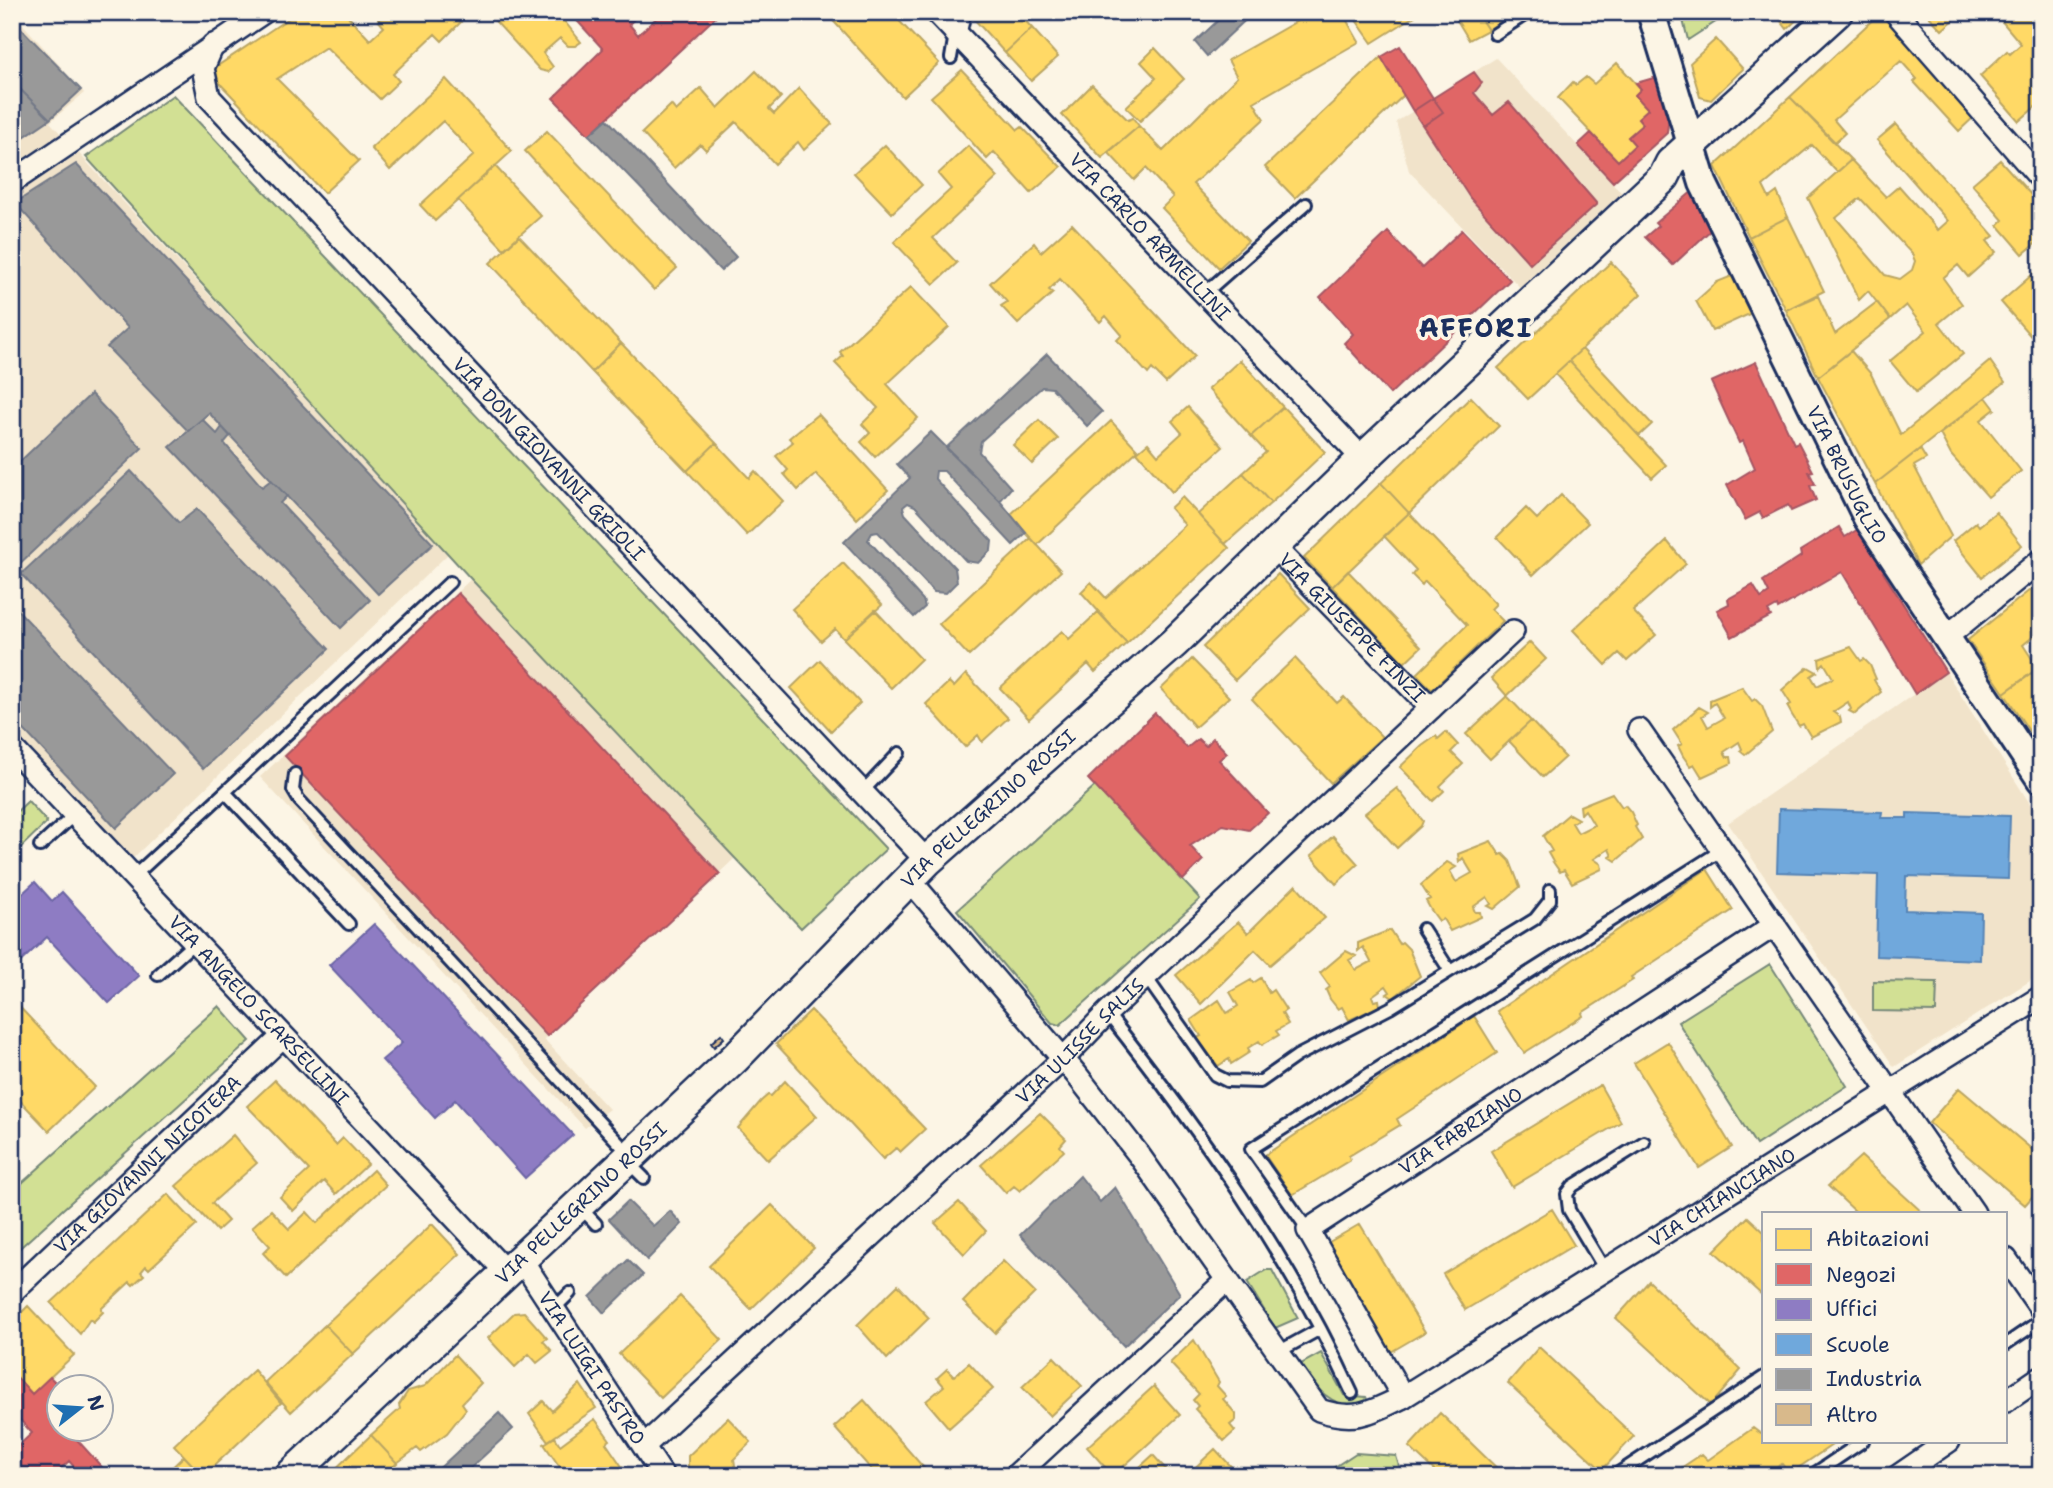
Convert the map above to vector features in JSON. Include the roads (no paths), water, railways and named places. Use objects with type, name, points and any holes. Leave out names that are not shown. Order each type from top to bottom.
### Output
[{"type":"main road","name":"VIA PELLEGRINO ROSSI","points":[[290,1476],[514,1266],[587,1215],[918,870],[1164,652],[1363,459],[1664,177],[1671,163],[1837,12]]},
{"type":"street","points":[[12,182],[264,12]]},
{"type":"street","name":"VIA CARLO ARMELLINI","points":[[936,12],[958,22],[1205,293],[1363,459]]},
{"type":"street","name":"VIA BRUSUGLIO","points":[[1651,12],[1703,183],[1867,518],[2041,780]]},
{"type":"street","points":[[1895,12],[2041,178]]},
{"type":"street","points":[[209,97],[203,68],[213,45]]},
{"type":"street","points":[[156,84],[179,82],[209,97]]},
{"type":"street","name":"VIA DON GIOVANNI GRIOLI","points":[[209,97],[863,791],[918,870],[1139,1155],[1227,1280]]},
{"type":"street","name":"VIA GIUSEPPE FINZI","points":[[1274,547],[1431,708]]},
{"type":"street","points":[[1945,638],[2041,560]]},
{"type":"street","name":"VIA ULISSE SALIS","points":[[644,1446],[1063,1059],[1107,1013],[1513,631]]},
{"type":"street","points":[[1639,730],[1973,1212]]},
{"type":"street","name":"VIA ANGELO SCARSELLINI","points":[[12,748],[282,1037],[514,1266]]},
{"type":"street","name":"VIA FABRIANO","points":[[1308,1230],[1775,925]]},
{"type":"street","name":"VIA CHIANCIANO","points":[[1227,1280],[1280,1351],[1319,1410],[1357,1417],[1403,1397],[2041,997]]},
{"type":"street","name":"VIA GIOVANNI NICOTERA","points":[[12,1292],[282,1037]]},
{"type":"street","points":[[1308,1230],[1403,1397]]},
{"type":"street","points":[[2008,1262],[2041,1309]]},
{"type":"street","name":"VIA LUIGI PASTRO","points":[[514,1266],[555,1308],[663,1476]]},
{"type":"street","points":[[1015,1476],[1227,1280]]},
{"type":"street","points":[[2008,1400],[2041,1377]]},
{"type":"street","points":[[1898,1476],[1948,1442]]},
{"type":"lane","points":[[1495,34],[1529,12]]},
{"type":"lane","points":[[951,58],[958,22]]},
{"type":"lane","points":[[1205,293],[1306,204]]},
{"type":"lane","points":[[133,877],[450,582]]},
{"type":"lane","points":[[863,791],[899,753]]},
{"type":"lane","points":[[295,774],[293,790],[299,800],[634,1165]]},
{"type":"lane","points":[[225,792],[349,924]]},
{"type":"lane","points":[[40,846],[74,815]]},
{"type":"lane","points":[[1308,1230],[1251,1149],[1722,849]]},
{"type":"lane","points":[[1146,977],[1215,1075],[1227,1081],[1248,1084],[1260,1082],[1297,1056],[1390,1008],[1535,919],[1550,900],[1550,890]]},
{"type":"lane","points":[[1423,929],[1450,971]]},
{"type":"lane","points":[[158,975],[194,943]]},
{"type":"lane","points":[[1107,1013],[1184,1113],[1251,1210],[1320,1329],[1352,1392]]},
{"type":"lane","points":[[1605,1269],[1569,1210],[1567,1194],[1573,1186],[1644,1142]]},
{"type":"lane","points":[[555,1308],[570,1293]]},
{"type":"lane","points":[[2008,1343],[2041,1320]]},
{"type":"lane","points":[[1280,1351],[1320,1329]]},
{"type":"lane","points":[[1615,1476],[1762,1378]]},
{"type":"lane","points":[[1811,1476],[1862,1442]]},
{"type":"district","name":"AFFORI","points":[[1476,327]]}]
